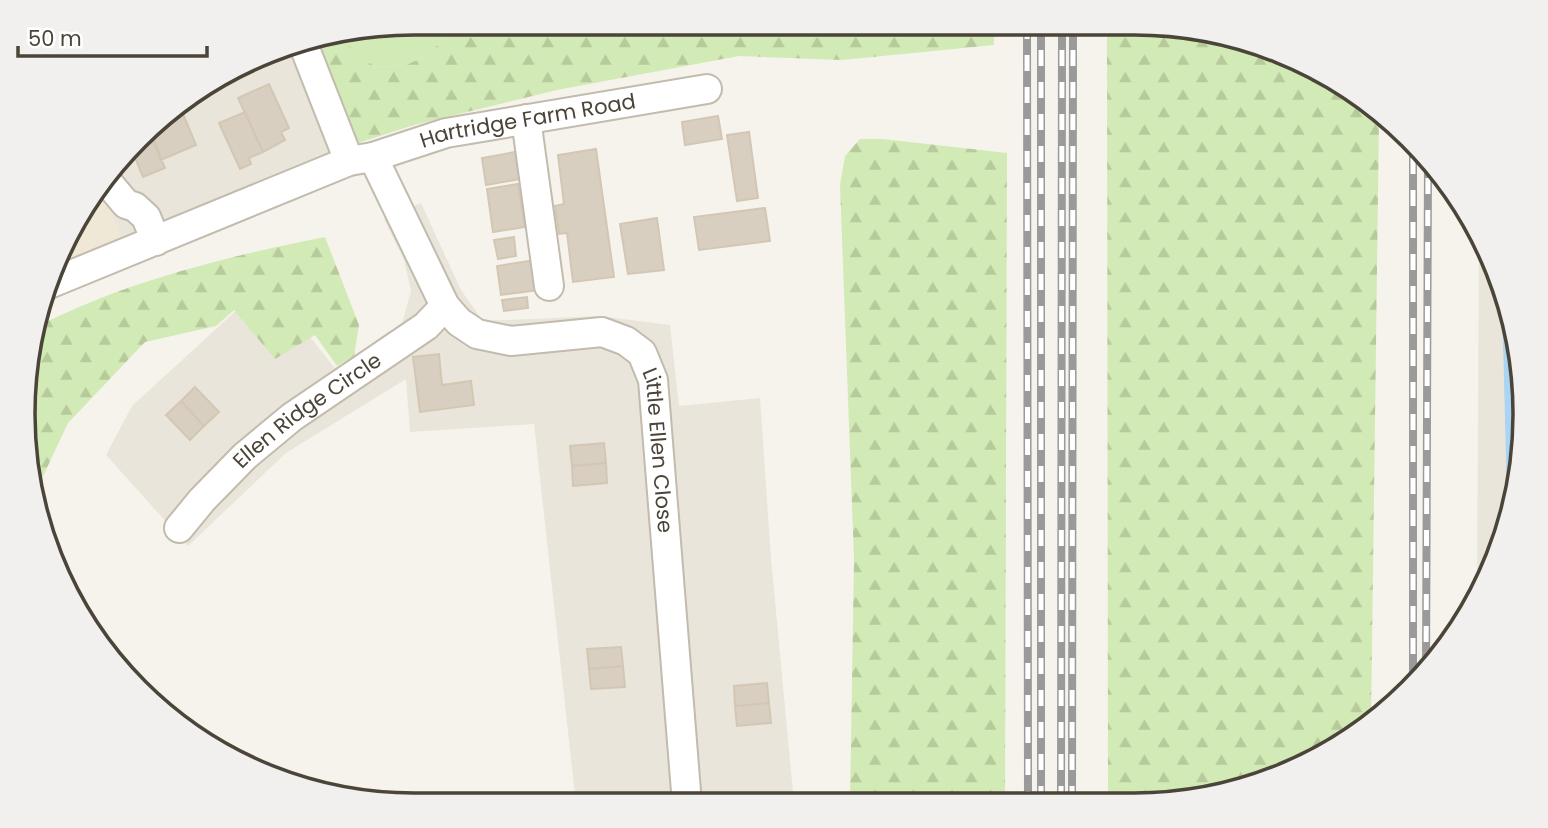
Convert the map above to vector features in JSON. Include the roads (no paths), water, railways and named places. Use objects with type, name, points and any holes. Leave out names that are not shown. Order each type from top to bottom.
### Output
[{"type":"street","points":[[307,51],[361,159]]},
{"type":"street","name":"Hartridge Farm Road","points":[[60,280],[361,159],[446,133],[706,89]]},
{"type":"street","points":[[526,120],[549,286]]},
{"type":"street","name":"Little Ellen Close","points":[[361,159],[445,306],[460,322],[477,334],[511,341],[602,332],[626,341],[642,353],[653,380],[686,793]]},
{"type":"street","points":[[111,186],[126,204],[135,207],[146,217],[156,241]]},
{"type":"street","name":"Ellen Ridge Circle","points":[[179,528],[202,500],[245,457],[282,425],[355,372],[426,326],[445,306]]},
{"type":"waterway","points":[[1507,347],[1510,462]]},
{"type":"railway","points":[[1027,35],[1028,793]]},
{"type":"railway","points":[[1041,35],[1041,793]]},
{"type":"railway","points":[[1061,793],[1062,35]]},
{"type":"railway","points":[[1072,793],[1073,35]]},
{"type":"railway","points":[[1413,158],[1413,670]]},
{"type":"railway","points":[[1426,656],[1428,175]]}]
